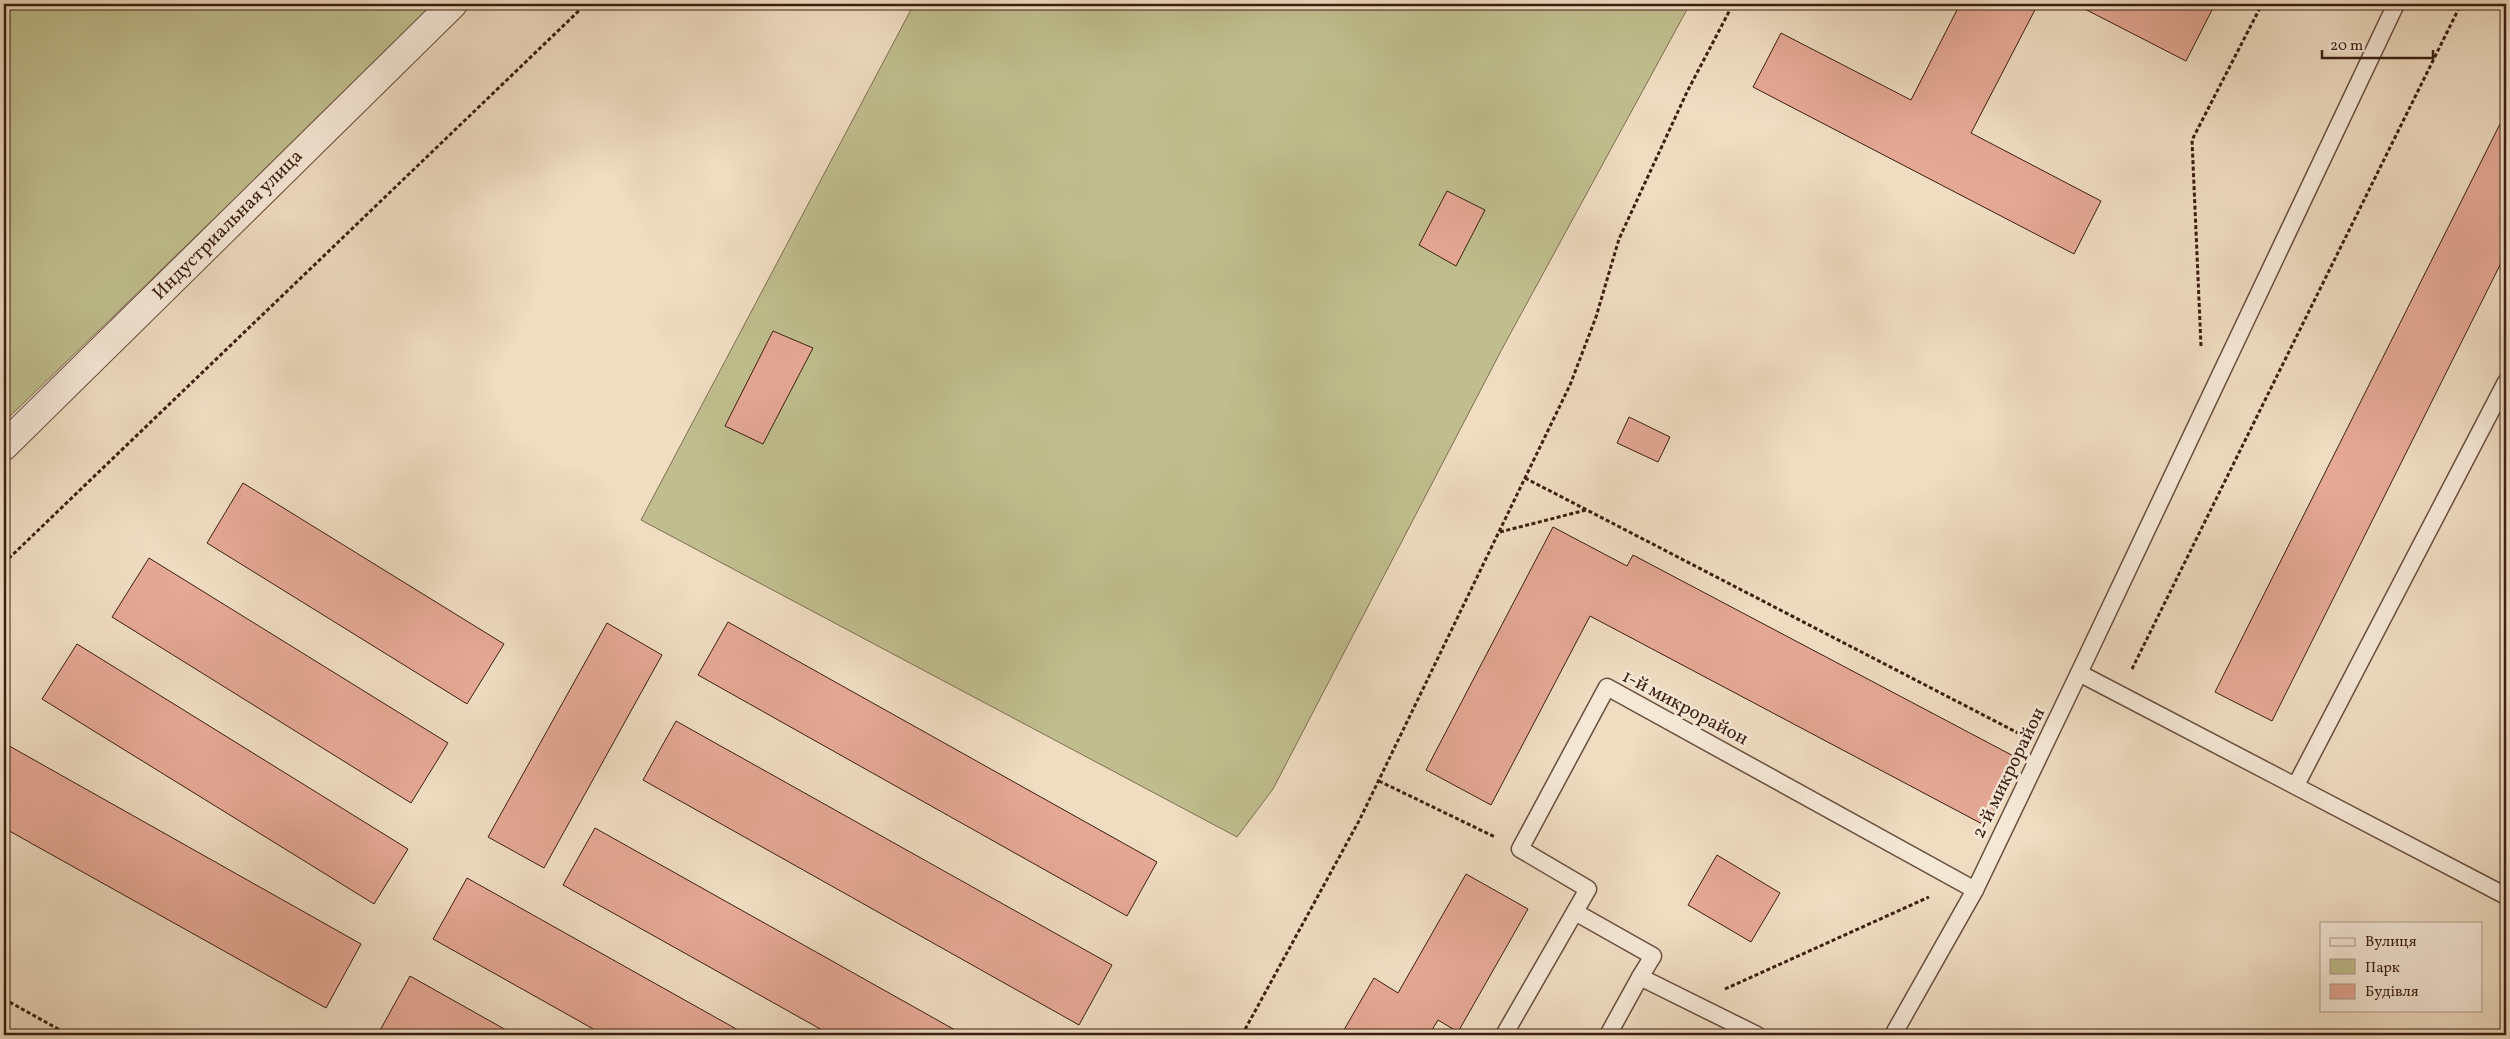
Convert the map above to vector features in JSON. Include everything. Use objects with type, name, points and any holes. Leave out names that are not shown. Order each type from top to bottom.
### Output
[{"type":"street","name":"Индустриальная улица","points":[[4,446],[453,4]]},
{"type":"lane","name":"2-й микрорайон","points":[[1968,886],[2044,746],[2396,4]]},
{"type":"lane","points":[[2296,785],[2506,382]]},
{"type":"lane","points":[[2079,673],[2506,896]]},
{"type":"lane","name":"1-й микрорайон","points":[[1520,849],[1607,687],[1968,886]]},
{"type":"lane","points":[[1504,1035],[1588,889],[1520,849]]},
{"type":"lane","points":[[1894,1035],[1968,886]]},
{"type":"lane","points":[[1575,912],[1653,956],[1608,1035]]},
{"type":"lane","points":[[1640,977],[1757,1035]]},
{"type":"path","points":[[4,563],[586,4]]},
{"type":"path","points":[[1242,1035],[1379,781],[1570,385],[1596,317],[1619,239],[1687,92],[1733,4]]},
{"type":"path","points":[[2202,349],[2192,140],[2262,4]]},
{"type":"path","points":[[2119,694],[2461,4]]},
{"type":"path","points":[[1525,478],[2044,746]]},
{"type":"path","points":[[1499,532],[1586,510]]},
{"type":"path","points":[[1379,781],[1520,849]]},
{"type":"path","points":[[1692,1003],[1968,886]]},
{"type":"path","points":[[4,999],[69,1035]]},
{"type":"green space","points":[[4,4],[436,4],[4,422]]},
{"type":"green space","points":[[914,4],[1690,4],[1502,349],[1273,789],[1237,837],[641,520]]},
{"type":"building","points":[[1960,4],[2038,4],[1971,133],[2101,201],[2074,254],[1753,87],[1781,33],[1911,100]]},
{"type":"building","points":[[2075,4],[2215,4],[2186,61]]},
{"type":"building","points":[[2506,112],[2506,253],[2272,721],[2215,692]]},
{"type":"building","points":[[1447,191],[1485,210],[1456,266],[1419,245]]},
{"type":"building","points":[[773,331],[813,348],[763,444],[725,426]]},
{"type":"building","points":[[1629,417],[1670,437],[1658,462],[1617,443]]},
{"type":"building","points":[[243,483],[504,644],[467,704],[207,543]]},
{"type":"building","points":[[1553,527],[1627,566],[1633,555],[2021,760],[1986,826],[1590,616],[1491,805],[1426,770]]},
{"type":"building","points":[[149,558],[448,743],[411,803],[112,617]]},
{"type":"building","points":[[728,622],[1157,862],[1127,916],[698,675]]},
{"type":"building","points":[[607,623],[662,655],[544,868],[488,837]]},
{"type":"building","points":[[77,644],[408,849],[374,904],[42,699]]},
{"type":"building","points":[[676,721],[1112,965],[1079,1025],[643,780]]},
{"type":"building","points":[[4,743],[361,944],[326,1008],[4,828]]},
{"type":"building","points":[[595,828],[964,1035],[831,1035],[563,885]]},
{"type":"building","points":[[1717,855],[1780,893],[1751,942],[1688,905]]},
{"type":"building","points":[[1466,874],[1528,909],[1458,1032],[1438,1020],[1429,1035],[1341,1035],[1374,978],[1398,993]]},
{"type":"building","points":[[467,878],[747,1035],[604,1035],[433,939]]},
{"type":"building","points":[[2506,951],[2506,966],[2501,964]]},
{"type":"building","points":[[410,976],[515,1035],[378,1034]]}]
